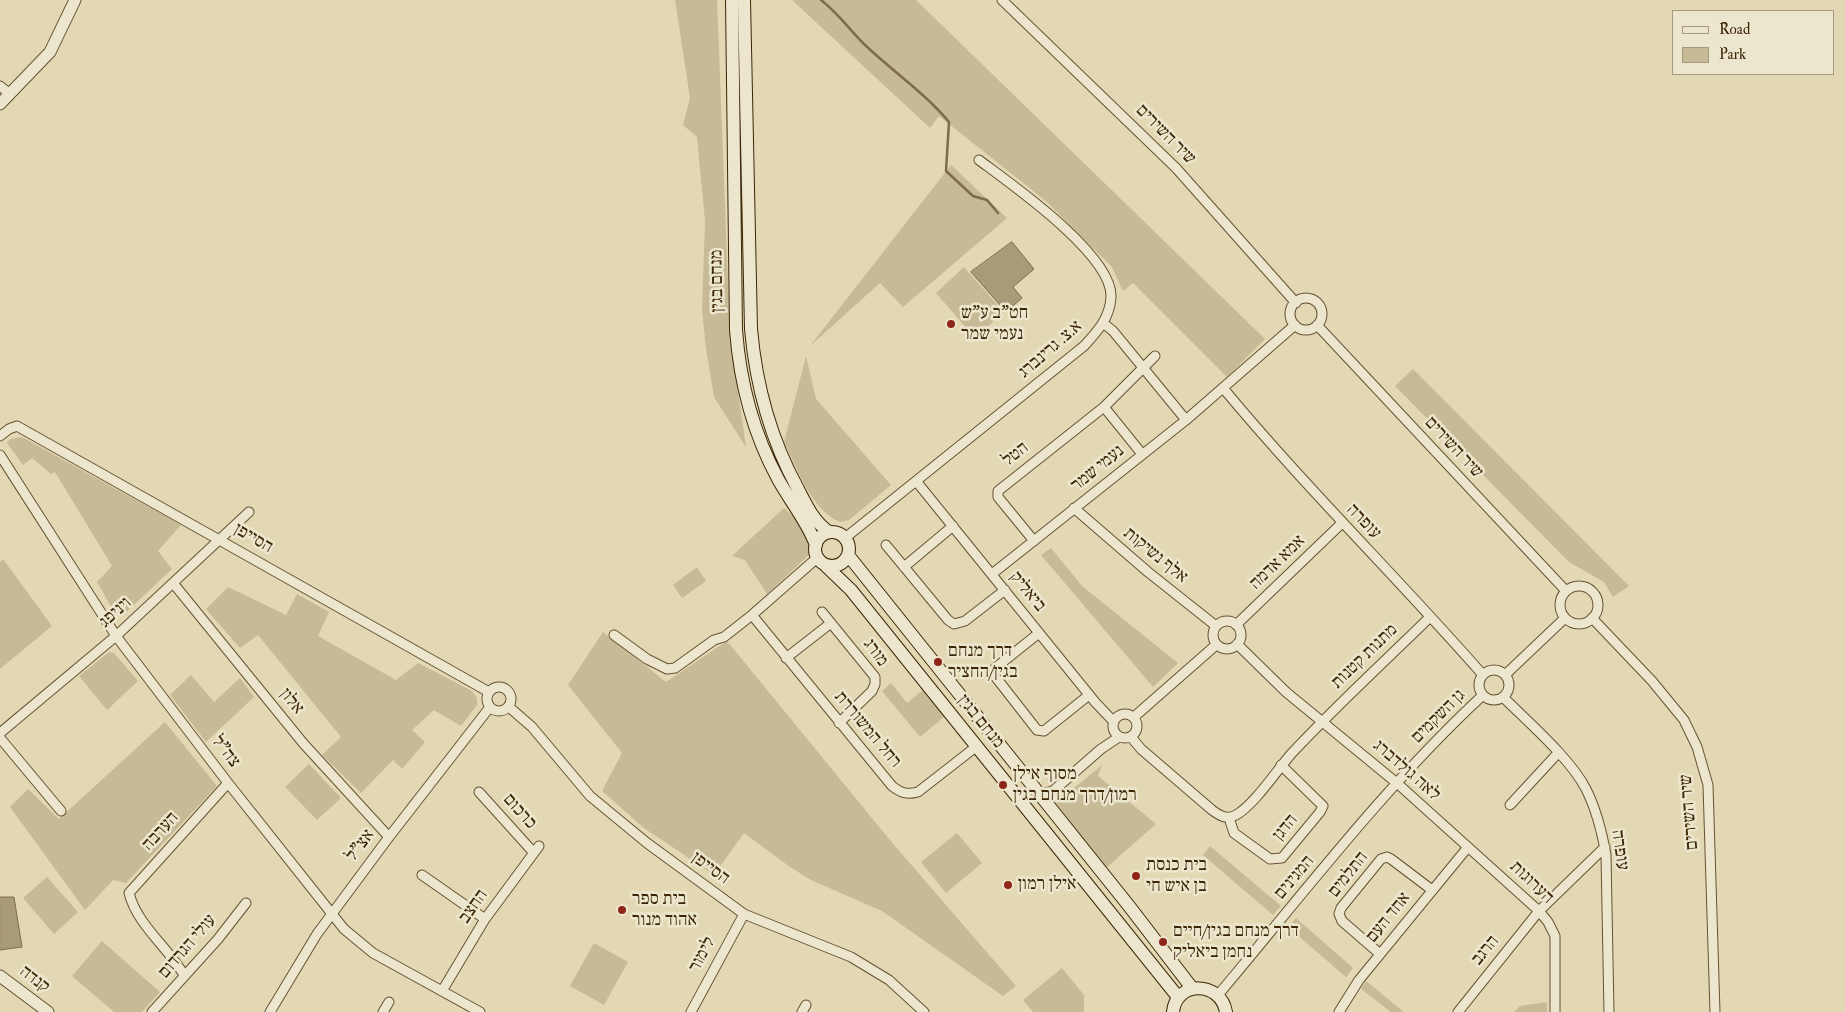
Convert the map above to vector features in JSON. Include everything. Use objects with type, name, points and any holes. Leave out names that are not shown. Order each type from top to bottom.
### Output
[{"type":"main road","name":"מנחם בגין","points":[[732,0],[736,330],[740,372],[749,413],[760,444],[789,499],[809,529],[816,544]]},
{"type":"main road","name":"מנחם בגין","points":[[744,0],[751,329],[755,369],[764,409],[779,452],[813,517],[829,532]]},
{"type":"main road","points":[[829,532],[835,532],[845,538],[849,549],[848,555],[838,566],[821,562],[816,544],[820,536],[829,532]]},
{"type":"main road","name":"מנחם בגין","points":[[848,555],[1050,806],[1192,988]]},
{"type":"main road","name":"מנחם בגין","points":[[821,562],[851,590],[1178,997]]},
{"type":"main road","points":[[1173,1012],[1178,997],[1192,988],[1202,987],[1218,995],[1224,1003],[1226,1012]]},
{"type":"street","points":[[0,104],[50,52],[75,0]]},
{"type":"street","name":"שיר השירים","points":[[1002,0],[1176,168],[1296,302]]},
{"type":"street","points":[[0,86],[10,94]]},
{"type":"street","name":"א.צ. גרינברג","points":[[845,538],[1073,355],[1094,336],[1103,323],[1111,297],[1109,284],[1102,268],[1045,210],[979,160]]},
{"type":"street","points":[[1310,299],[1319,304],[1322,314],[1317,325],[1309,330],[1295,325],[1290,314],[1296,302],[1310,299]]},
{"type":"street","points":[[1103,323],[1113,331],[1186,420]]},
{"type":"street","name":"נעמי שמר","points":[[992,574],[1186,420],[1295,325]]},
{"type":"street","name":"שיר השירים","points":[[1317,325],[1566,591]]},
{"type":"street","name":"הטל","points":[[1034,541],[998,497],[998,491],[1104,407],[1156,356]]},
{"type":"street","name":"עופרה","points":[[1223,388],[1273,448],[1341,524],[1483,675]]},
{"type":"street","points":[[1104,407],[1142,454]]},
{"type":"street","name":"הסייפן","points":[[0,436],[17,426],[489,692]]},
{"type":"street","name":"צה\"ל","points":[[0,455],[116,636],[331,914],[344,929],[373,953],[480,1012]]},
{"type":"street","name":"ביאליק","points":[[916,481],[1089,695],[1115,730]]},
{"type":"street","name":"אלף נשיקות","points":[[1074,508],[1134,561],[1216,626]]},
{"type":"street","name":"ויניפג","points":[[0,733],[116,636],[249,512]]},
{"type":"street","name":"אמא אדמה","points":[[1236,625],[1341,524]]},
{"type":"street","points":[[904,567],[953,526]]},
{"type":"street","points":[[886,545],[948,620],[954,624],[965,621],[1005,590]]},
{"type":"street","points":[[614,635],[647,659],[667,669],[675,668],[714,640],[724,636],[821,562]]},
{"type":"street","name":"אלון","points":[[173,583],[303,743],[388,837]]},
{"type":"street","points":[[1582,587],[1593,593],[1597,606],[1592,618],[1581,624],[1575,624],[1565,618],[1560,605],[1566,591],[1582,587]]},
{"type":"street","name":"מורג","points":[[822,612],[875,676],[876,684],[872,691],[838,723]]},
{"type":"street","name":"רחל המשוררת","points":[[752,615],[838,723],[892,786],[901,793],[910,794],[918,792],[976,746]]},
{"type":"street","name":"מתנות קטנות","points":[[1322,721],[1430,617]]},
{"type":"street","points":[[1505,675],[1565,618]]},
{"type":"street","name":"שיר השירים","points":[[1592,618],[1652,681],[1684,720],[1697,747],[1708,785],[1715,1012]]},
{"type":"street","points":[[1225,621],[1236,625],[1241,634],[1238,644],[1226,650],[1216,645],[1213,637],[1216,626],[1225,621]]},
{"type":"street","points":[[786,658],[831,623]]},
{"type":"street","points":[[1039,633],[994,669],[994,675],[1037,730],[1044,731],[1089,695]]},
{"type":"street","points":[[1115,730],[1131,737],[1140,749],[1222,817],[1228,818],[1244,810],[1281,764],[1322,721],[1286,692],[1238,644]]},
{"type":"street","points":[[1134,717],[1216,645]]},
{"type":"street","points":[[1495,671],[1505,675],[1509,686],[1504,697],[1490,700],[1483,695],[1479,686],[1483,675],[1495,671]]},
{"type":"street","points":[[497,687],[506,688],[511,695],[509,707],[498,711],[490,707],[487,699],[489,692],[497,687]]},
{"type":"street","name":"גן השקמים","points":[[1398,784],[1445,731],[1483,695]]},
{"type":"street","name":"עופרה","points":[[1504,697],[1558,753],[1585,787],[1599,823],[1605,847],[1609,1012]]},
{"type":"street","name":"אצ\"ל","points":[[270,1012],[331,914],[388,837],[490,707]]},
{"type":"street","name":"הסייפן","points":[[509,707],[532,727],[590,796],[647,843],[744,914],[851,957],[889,980],[922,1011]]},
{"type":"street","points":[[1040,794],[1053,792],[1101,749],[1115,730],[1122,714],[1134,717]]},
{"type":"street","points":[[1131,737],[1138,728],[1134,717]]},
{"type":"street","name":"לאה גולדברג","points":[[1322,721],[1398,784],[1468,847]]},
{"type":"street","points":[[0,738],[61,811]]},
{"type":"street","points":[[1510,805],[1558,753]]},
{"type":"street","name":"הדגן","points":[[1228,818],[1234,833],[1270,859],[1282,858],[1323,806],[1281,764]]},
{"type":"street","name":"הערבה","points":[[184,975],[174,958],[133,907],[129,893],[228,783]]},
{"type":"street","name":"המגינים","points":[[1218,995],[1365,820],[1398,784]]},
{"type":"street","name":"כרכום","points":[[479,792],[536,850]]},
{"type":"street","points":[[1050,806],[1053,792]]},
{"type":"street","name":"אחד העם","points":[[1338,1012],[1359,980],[1468,847]]},
{"type":"street","name":"הערוגות","points":[[1468,847],[1539,911],[1548,922],[1555,936],[1556,1012]]},
{"type":"street","name":"הרגב","points":[[1458,1012],[1539,911],[1605,847]]},
{"type":"street","name":"החצב","points":[[442,990],[459,959],[485,920],[536,850]]},
{"type":"street","name":"התלמים","points":[[1380,954],[1342,921],[1341,908],[1381,859],[1386,857],[1432,890]]},
{"type":"street","points":[[422,874],[485,920]]},
{"type":"street","name":"עולי הגרדום","points":[[152,1012],[218,939],[246,903]]},
{"type":"street","name":"לימור","points":[[691,1012],[744,914]]},
{"type":"street","name":"קנדה","points":[[0,976],[48,1012]]},
{"type":"street","points":[[383,1012],[389,1002]]},
{"type":"green space","points":[[675,0],[717,0],[730,335],[746,447],[714,397],[706,349],[702,310],[705,221],[697,137],[683,125],[690,98]]},
{"type":"green space","points":[[792,0],[916,0],[1265,339],[1227,377],[1133,283],[1123,291],[1112,267],[1047,202],[939,116],[930,128]]},
{"type":"green space","points":[[951,165],[1007,218],[903,307],[880,283],[810,346]]},
{"type":"green space","points":[[964,267],[1004,312],[975,338],[936,293]]},
{"type":"green space","points":[[806,356],[816,399],[891,485],[849,520],[840,522],[821,508],[806,487],[784,442]]},
{"type":"green space","points":[[1413,369],[1629,586],[1613,597],[1604,582],[1569,562],[1395,386]]},
{"type":"green space","points":[[22,437],[181,525],[158,551],[172,569],[123,615],[117,614],[113,610],[97,582],[112,566],[55,472],[51,474],[32,458],[23,465],[7,443],[10,439]]},
{"type":"green space","points":[[784,508],[800,523],[806,533],[809,539],[810,554],[767,594],[745,560],[732,556]]},
{"type":"green space","points":[[1051,548],[1082,586],[1178,663],[1153,687],[1041,555]]},
{"type":"green space","points":[[3,559],[52,626],[0,669],[0,562]]},
{"type":"green space","points":[[697,567],[706,581],[682,598],[673,585]]},
{"type":"green space","points":[[228,587],[286,615],[297,594],[329,612],[318,636],[396,680],[418,663],[472,691],[477,698],[477,705],[461,726],[434,710],[412,730],[425,742],[402,769],[393,760],[361,793],[322,755],[341,737],[258,635],[240,648],[206,609]]},
{"type":"green space","points":[[603,632],[666,682],[727,641],[889,839],[1016,986],[1003,996],[882,911],[811,880],[744,833],[714,875],[644,828],[602,791],[622,753],[568,685]]},
{"type":"green space","points":[[109,652],[114,653],[138,681],[107,710],[79,676]]},
{"type":"green space","points":[[191,675],[214,702],[240,678],[254,697],[206,742],[170,695]]},
{"type":"green space","points":[[891,683],[907,703],[923,690],[945,716],[920,737],[882,691]]},
{"type":"green space","points":[[165,722],[217,786],[126,883],[113,880],[85,910],[10,807],[28,789],[59,819]]},
{"type":"green space","points":[[309,764],[341,798],[317,820],[285,787]]},
{"type":"green space","points":[[1102,765],[1098,776],[1156,824],[1106,868],[1056,803]]},
{"type":"green space","points":[[957,833],[982,863],[946,893],[921,862]]},
{"type":"green space","points":[[1210,846],[1281,906],[1273,915],[1203,855]]},
{"type":"green space","points":[[47,877],[78,912],[54,934],[23,898]]},
{"type":"green space","points":[[1296,918],[1353,968],[1346,977],[1288,927]]},
{"type":"green space","points":[[102,941],[160,992],[142,1012],[114,1012],[72,976]]},
{"type":"green space","points":[[594,943],[628,962],[604,1005],[570,986]]},
{"type":"green space","points":[[1062,968],[1084,995],[1084,1012],[1033,1012],[1023,1000]]},
{"type":"green space","points":[[1366,981],[1404,1012],[1391,1012],[1361,989]]},
{"type":"green space","points":[[1547,1002],[1547,1012],[1514,1012],[1520,1006]]},
{"type":"shaded area","points":[[1012,242],[1034,269],[1013,287],[1022,298],[1006,312],[971,272]]},
{"type":"shaded area","points":[[0,897],[14,897],[22,947],[0,950]]},
{"type":"waterway","points":[[821,0],[864,44],[919,91],[949,122],[946,171],[973,196],[987,200],[998,213]]},
{"type":"place","name":"חט\"ב ע\"ש נעמי שמר","points":[[951,324]]},
{"type":"place","name":"דרך מנחם בגין/החציר","points":[[938,662]]},
{"type":"place","name":"מסוף אילן רמון/דרך מנחם בגין","points":[[1003,785]]},
{"type":"place","name":"בית כנסת בן איש חי","points":[[1136,876]]},
{"type":"place","name":"אילן רמון","points":[[1008,885]]},
{"type":"place","name":"בית ספר אהוד מנור","points":[[622,910]]},
{"type":"place","name":"דרך מנחם בגין/חיים נחמן ביאליק","points":[[1163,942]]}]
